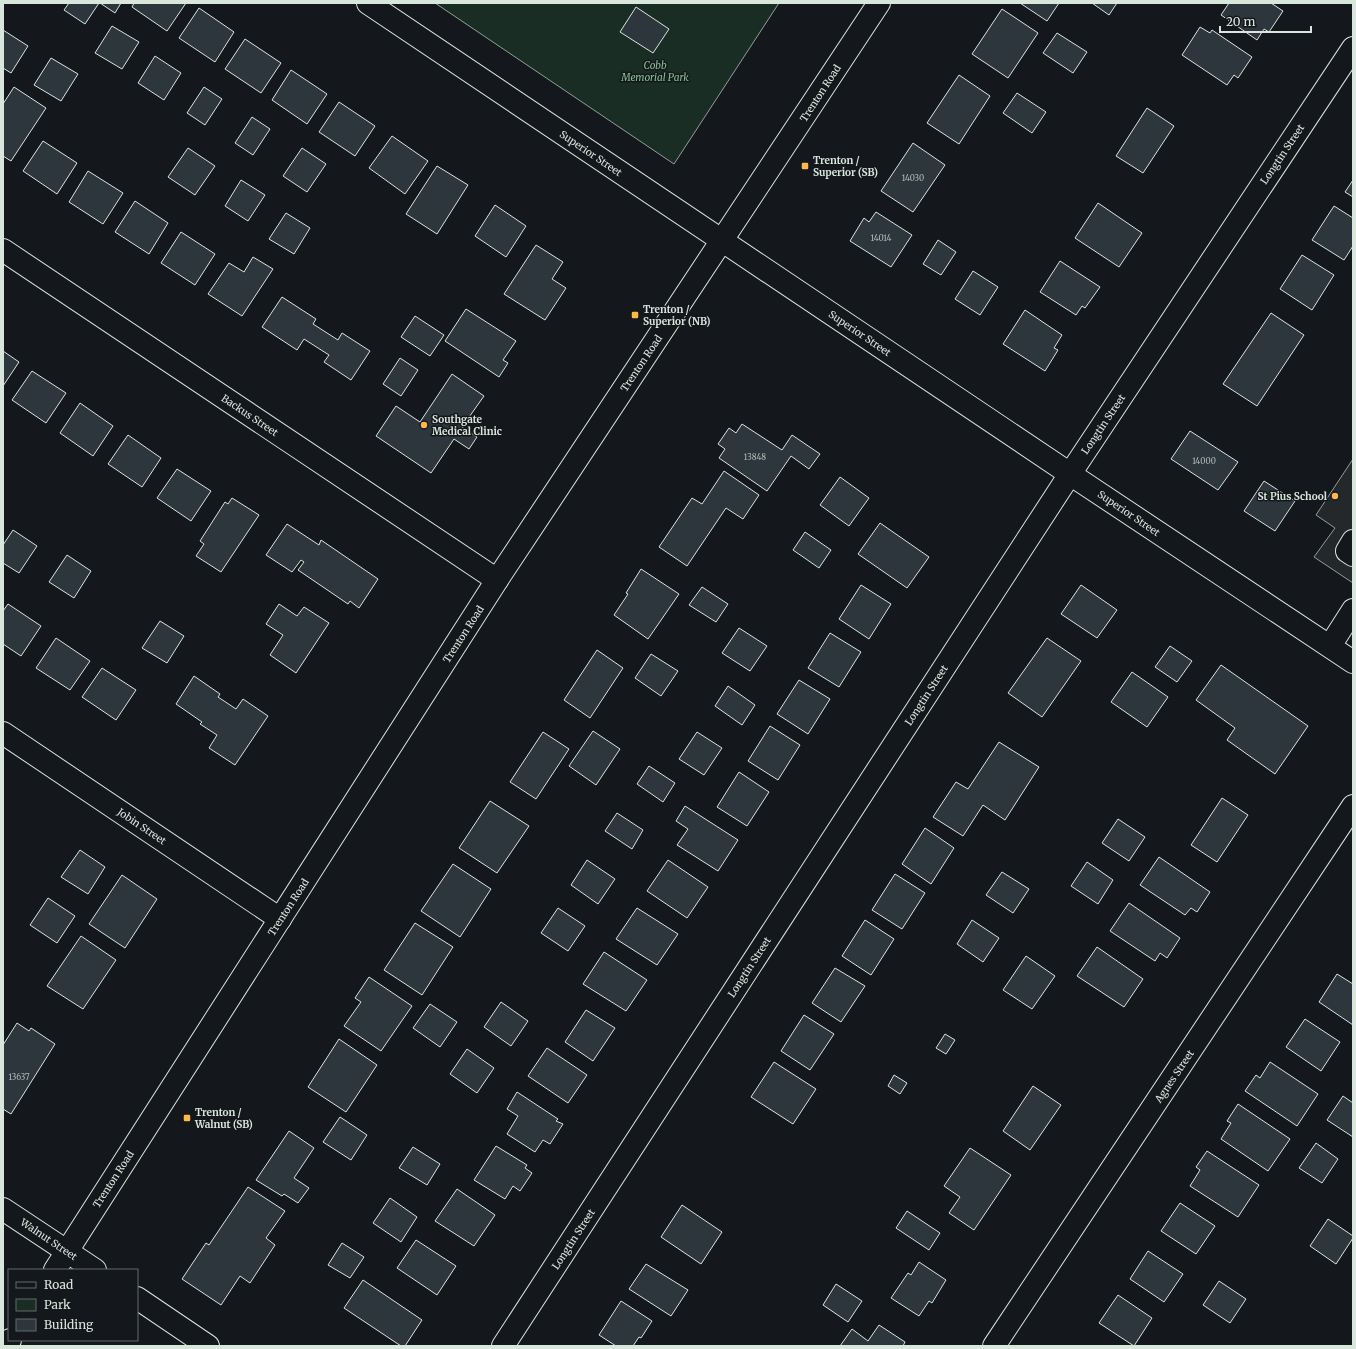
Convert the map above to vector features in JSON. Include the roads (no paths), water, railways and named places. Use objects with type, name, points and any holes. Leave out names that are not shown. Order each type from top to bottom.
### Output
[{"type":"street","name":"Superior Street","points":[[368,3],[1353,662]]},
{"type":"street","name":"Trenton Road","points":[[56,1269],[497,580],[879,3]]},
{"type":"street","name":"Longtin Street","points":[[503,1346],[1070,474],[1353,48]]},
{"type":"street","name":"Backus Street","points":[[3,250],[497,580]]},
{"type":"street","points":[[1353,542],[1347,551],[1353,555]]},
{"type":"street","points":[[1330,646],[1353,610]]},
{"type":"street","name":"Jobin Street","points":[[3,733],[280,919]]},
{"type":"street","name":"Agnes Street","points":[[994,1346],[1353,806]]},
{"type":"street","name":"Walnut Street","points":[[3,1208],[93,1269]]},
{"type":"street","points":[[138,1299],[208,1346]]},
{"type":"place","name":"Trenton / Superior (SB)","points":[[805,166]]},
{"type":"place","name":"Trenton / Superior (NB)","points":[[635,315]]},
{"type":"place","name":"Southgate Medical Clinic","points":[[424,425]]},
{"type":"place","name":"St Pius School","points":[[1335,496]]},
{"type":"place","name":"Trenton / Walnut (SB)","points":[[187,1118]]},
{"type":"park label","name":"Cobb Memorial Park","points":[[655,70]]}]
